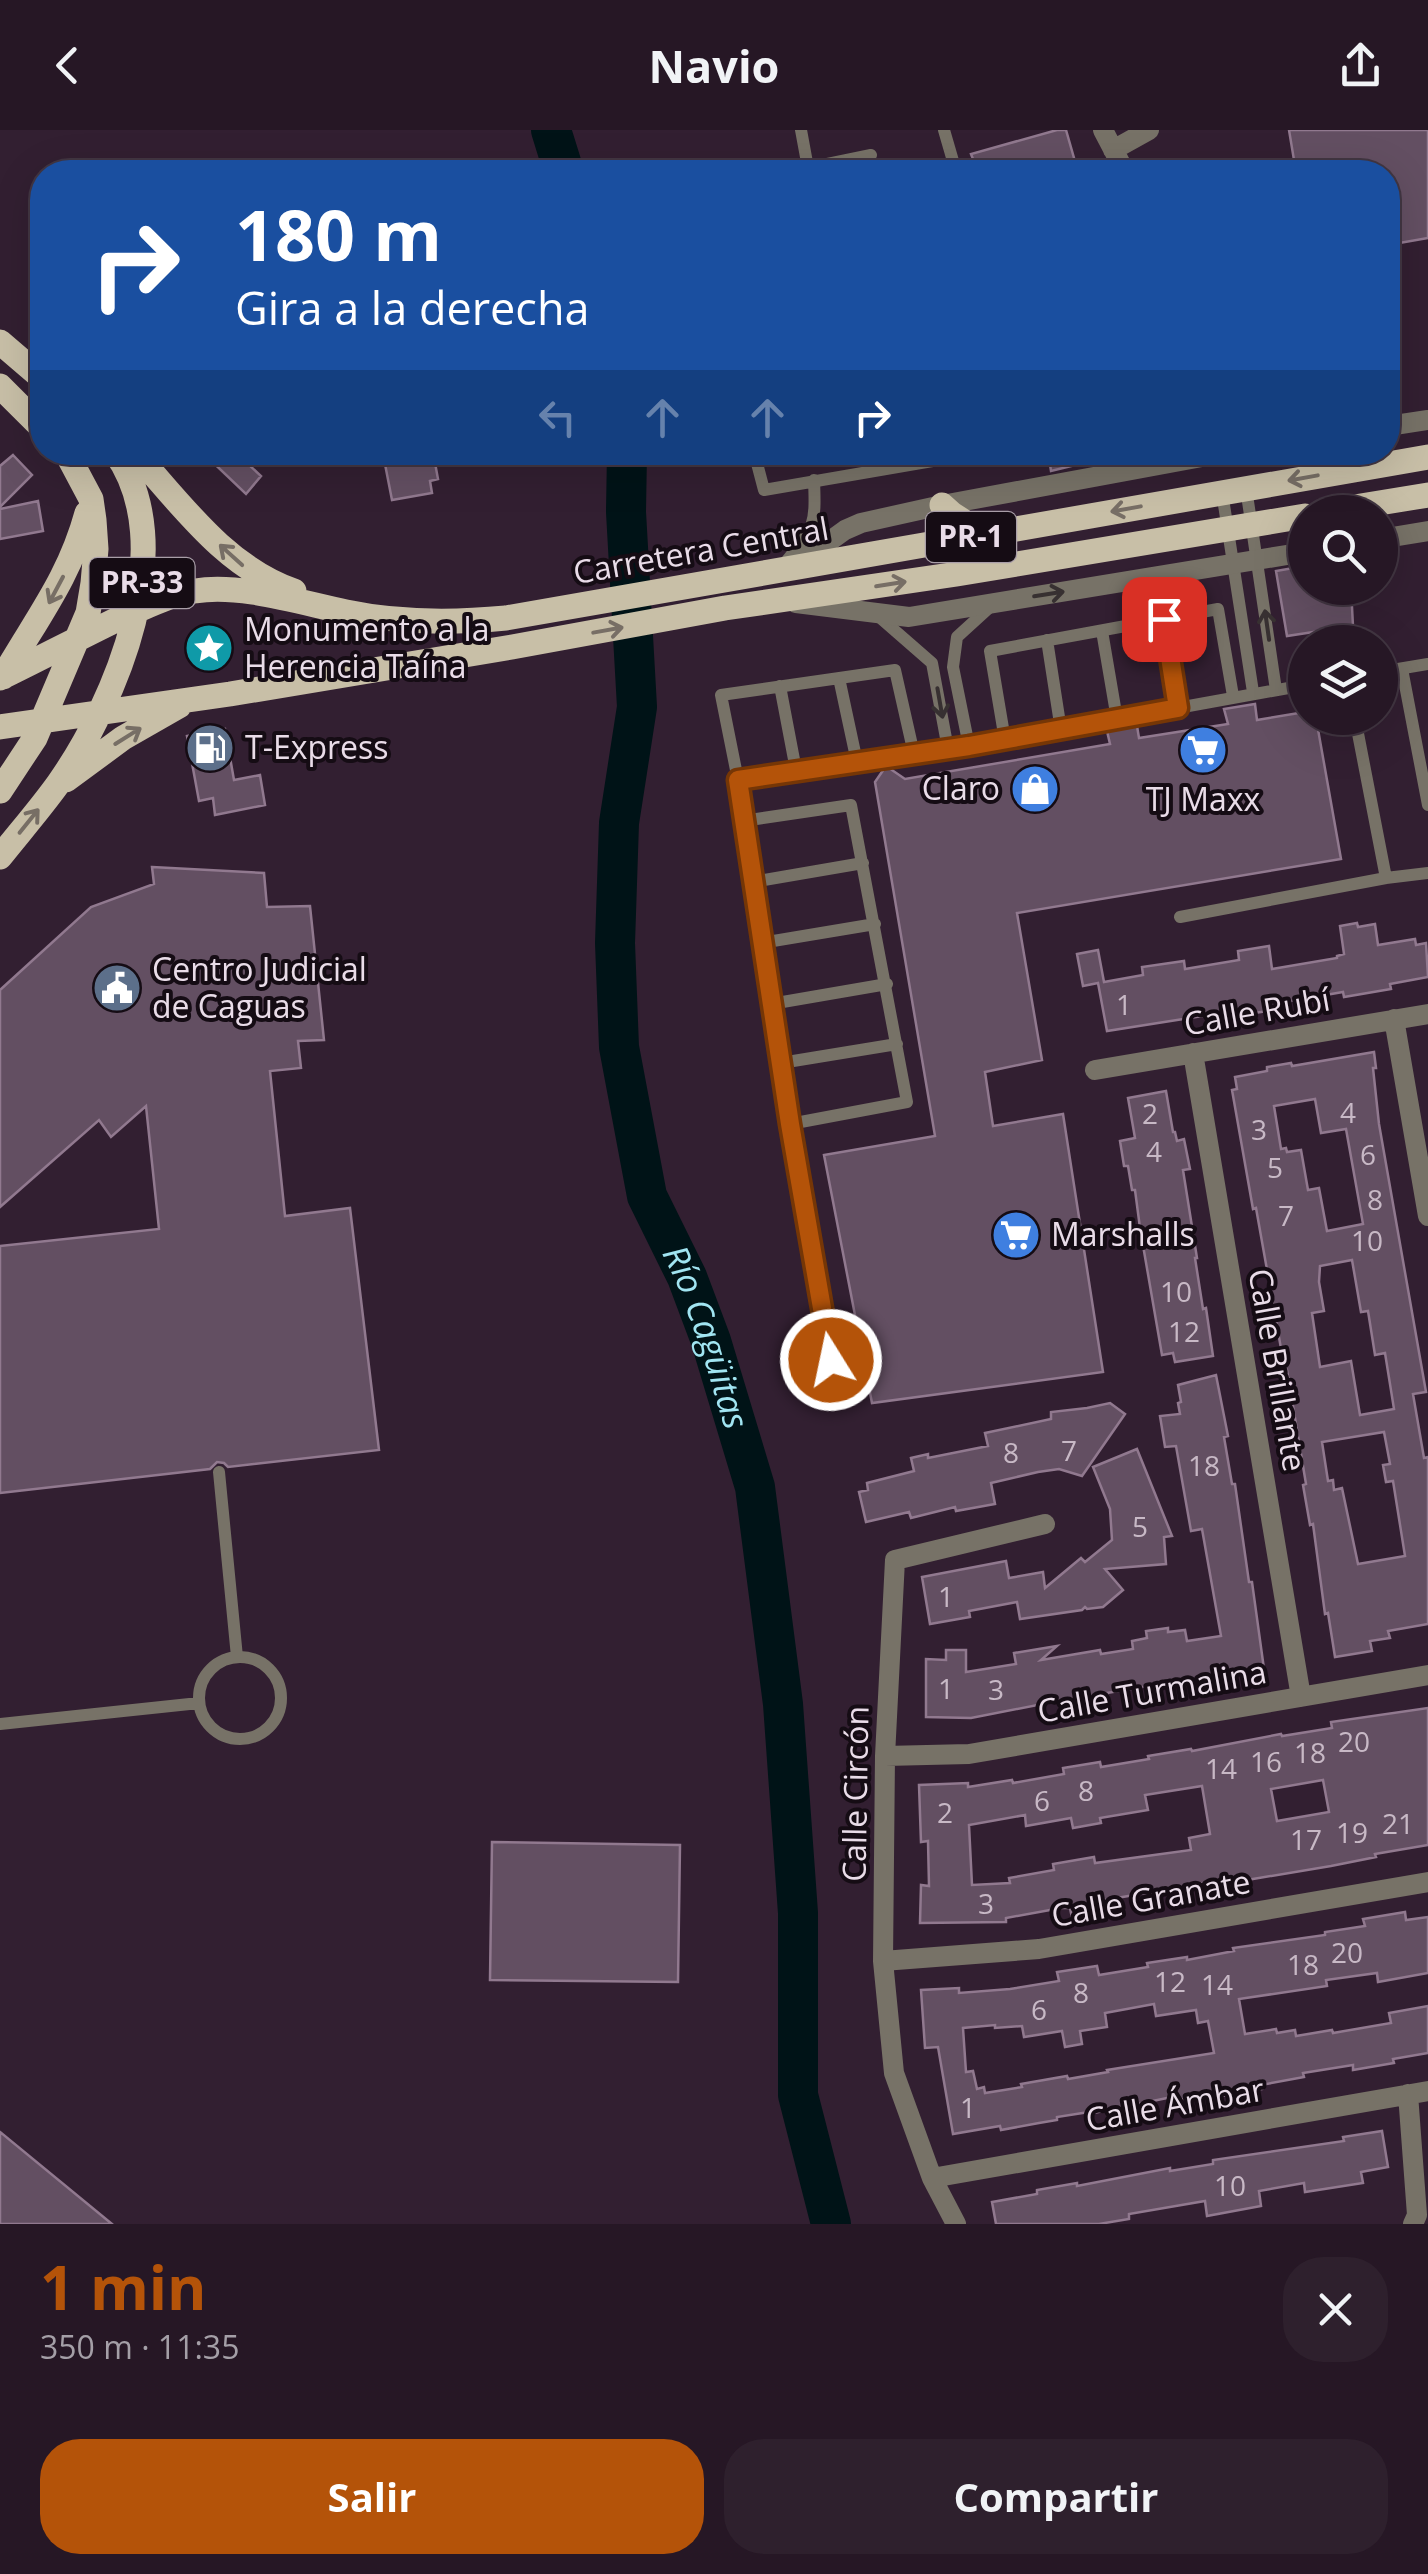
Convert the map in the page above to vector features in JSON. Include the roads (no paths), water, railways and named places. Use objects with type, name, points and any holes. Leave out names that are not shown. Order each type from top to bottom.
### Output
[{"type":"main road","points":[[0,342],[30,368]]},
{"type":"main road","points":[[0,386],[30,416]]},
{"type":"main road","name":"Carretera Central","points":[[1400,462],[1428,457]]},
{"type":"main road","name":"PR-33","points":[[44,720],[79,638],[94,583],[96,549],[91,499],[73,465]]},
{"type":"main road","name":"PR-33","points":[[100,712],[132,633],[143,574],[144,536],[132,486],[122,465]]},
{"type":"main road","points":[[145,465],[236,561],[259,576],[349,613]]},
{"type":"main road","name":"Carretera Central","points":[[2,678],[137,611],[198,590],[284,598],[349,613],[458,623],[506,618],[1381,465]]},
{"type":"main road","points":[[2,678],[56,592],[79,542],[91,499]]},
{"type":"main road","points":[[942,504],[984,534]]},
{"type":"main road","name":"Carretera Central","points":[[0,726],[512,647],[725,608],[1288,519]]},
{"type":"main road","points":[[58,785],[123,738],[205,696]]},
{"type":"main road","points":[[0,857],[58,785],[100,712]]},
{"type":"main road","points":[[0,791],[44,720]]},
{"type":"street","points":[[1103,130],[1118,160]]},
{"type":"street","points":[[1112,150],[1150,130]]},
{"type":"street","points":[[1400,424],[1428,420]]},
{"type":"street","points":[[750,576],[809,556],[862,522],[1157,465]]},
{"type":"street","points":[[1418,497],[1421,532]]},
{"type":"street","points":[[780,600],[909,617],[1288,555]]},
{"type":"street","name":"Calle Rubí","points":[[1096,1070],[1428,1014]]},
{"type":"street","points":[[1394,1020],[1428,1216]]},
{"type":"street","name":"Calle Brillante","points":[[1193,1053],[1301,1697]]},
{"type":"street","name":"Calle Circón","points":[[956,2224],[932,2178],[894,2074],[883,1961],[884,1756],[894,1560],[1045,1524]]},
{"type":"street","name":"Calle Turmalina","points":[[884,1756],[969,1754],[1428,1675]]},
{"type":"street","name":"Calle Granate","points":[[883,1961],[1039,1950],[1428,1882]]},
{"type":"street","points":[[1413,2224],[1417,2215],[1418,2093]]},
{"type":"street","name":"Calle Ámbar","points":[[932,2178],[1418,2093]]},
{"type":"lane","points":[[801,130],[807,160]]},
{"type":"lane","points":[[944,130],[952,160]]},
{"type":"lane","points":[[850,160],[871,156]]},
{"type":"lane","points":[[757,465],[764,490],[882,465]]},
{"type":"lane","points":[[784,564],[810,532],[816,514],[814,480]]},
{"type":"lane","points":[[1234,490],[1240,527],[1258,560],[1276,690]]},
{"type":"lane","points":[[1234,490],[1240,527],[1233,565],[1253,692]]},
{"type":"lane","points":[[969,746],[952,667],[957,637],[994,603]]},
{"type":"lane","points":[[1005,740],[990,651],[1047,640],[1218,609],[1233,696]]},
{"type":"lane","points":[[875,613],[932,664],[948,749]]},
{"type":"lane","points":[[1164,619],[1178,708]]},
{"type":"lane","points":[[1102,631],[1117,719]]},
{"type":"lane","points":[[1047,640],[1061,730]]},
{"type":"lane","points":[[1398,669],[1428,664]]},
{"type":"lane","points":[[1402,668],[1428,805]]},
{"type":"lane","points":[[831,1360],[721,695],[895,670],[914,754]]},
{"type":"lane","points":[[839,678],[856,762]]},
{"type":"lane","points":[[780,686],[796,770]]},
{"type":"lane","points":[[738,780],[1005,740],[1288,688]]},
{"type":"lane","points":[[1357,735],[1386,878]]},
{"type":"lane","points":[[743,822],[852,805],[907,1102],[790,1124]]},
{"type":"lane","points":[[752,882],[863,864]]},
{"type":"lane","points":[[1180,918],[1428,872]]},
{"type":"lane","points":[[761,943],[875,924]]},
{"type":"lane","points":[[772,1004],[886,984]]},
{"type":"lane","points":[[781,1063],[897,1044]]},
{"type":"lane","points":[[220,1472],[238,1657]]},
{"type":"lane","points":[[238,1657],[264,1665],[280,1688],[275,1719],[264,1732],[248,1738],[231,1738],[216,1732],[204,1719],[199,1702],[208,1672],[222,1661],[238,1657]]},
{"type":"lane","points":[[0,1724],[199,1702]]},
{"type":"waterway","name":"Río Cagüitas","points":[[551,130],[560,160]]},
{"type":"waterway","name":"Río Cagüitas","points":[[627,465],[637,707],[619,823],[615,943],[619,1047],[647,1196],[687,1277],[711,1341],[755,1487],[783,1704],[798,1913],[798,2095],[831,2224]]},
{"type":"place","name":"Monumento a la Herencia Taína","points":[[209,648]]},
{"type":"place","name":"T-Express","points":[[210,748]]},
{"type":"place","name":"TJ Maxx","points":[[1203,750]]},
{"type":"place","name":"Claro","points":[[1035,789]]},
{"type":"place","name":"Centro Judicial de Caguas","points":[[117,988]]},
{"type":"place","name":"Marshalls","points":[[1016,1235]]}]
